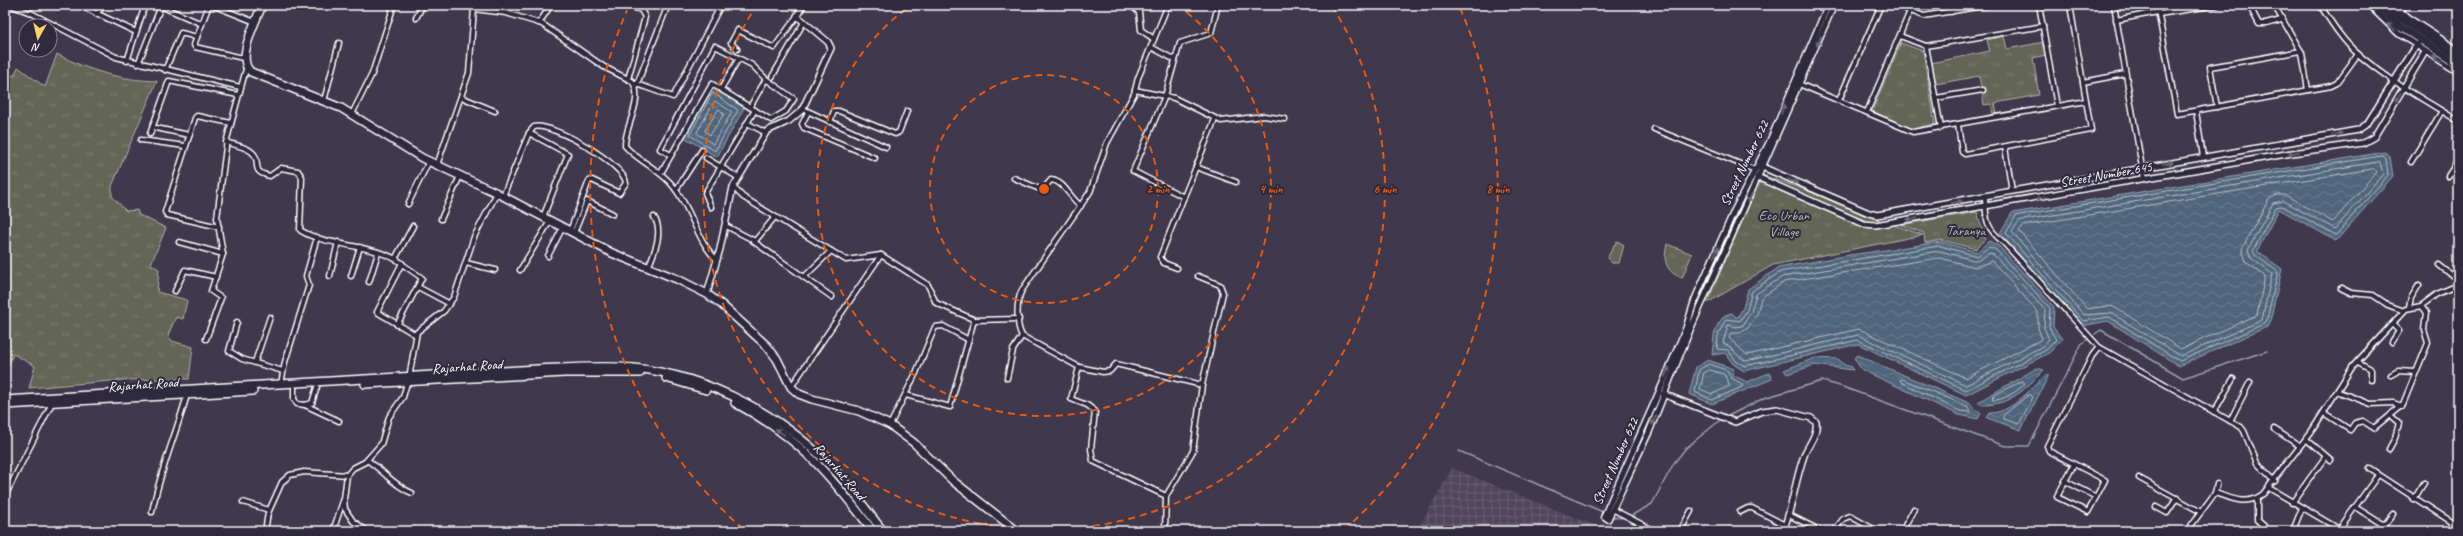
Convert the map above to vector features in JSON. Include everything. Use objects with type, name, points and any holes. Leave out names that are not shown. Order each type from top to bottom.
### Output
[{"type":"main road","points":[[262,5],[244,58],[246,68],[263,79],[324,100],[352,114],[429,161],[572,232],[707,294],[732,314],[767,346],[778,359],[791,387],[804,397],[859,411],[890,425],[914,443],[953,481],[1017,531]]},
{"type":"main road","points":[[2377,5],[2395,23],[2458,64]]},
{"type":"main road","points":[[2386,5],[2401,19],[2458,56]]},
{"type":"main road","points":[[5,400],[281,384],[408,381],[604,367],[644,369],[688,378],[754,407],[794,434],[838,474],[883,531]]},
{"type":"main road","name":"Rajarhat Road","points":[[5,406],[408,381],[606,372],[641,373],[684,383],[737,404],[800,445],[832,478],[873,531]]},
{"type":"street","points":[[10,5],[31,13],[97,49],[126,61],[240,87]]},
{"type":"street","points":[[79,5],[136,32]]},
{"type":"street","points":[[96,14],[104,5]]},
{"type":"street","points":[[126,61],[145,5]]},
{"type":"street","points":[[244,58],[195,47],[197,37],[210,5],[255,22]]},
{"type":"street","points":[[352,114],[372,74],[394,5]]},
{"type":"street","points":[[416,18],[423,5]]},
{"type":"street","points":[[467,5],[474,9],[506,13],[538,23],[604,67],[635,83],[672,97],[721,5]]},
{"type":"street","points":[[538,23],[551,5]]},
{"type":"street","points":[[624,5],[641,10],[645,17],[628,79]]},
{"type":"street","points":[[668,5],[635,83],[635,100],[625,146],[661,173],[676,190],[696,224],[707,251],[717,260]]},
{"type":"street","points":[[737,49],[731,43],[738,30],[774,48],[803,5]]},
{"type":"street","points":[[1130,5],[1139,12],[1141,30],[1154,39]]},
{"type":"street","points":[[1007,378],[1013,350],[1022,336],[1019,319],[1021,293],[1090,192],[1107,143],[1135,90],[1138,78],[1168,5]]},
{"type":"street","points":[[1184,197],[1133,172],[1165,96],[1180,42],[1212,32],[1218,5]]},
{"type":"street","name":"Street Number 622","points":[[1828,5],[1755,170],[1734,211],[1695,299],[1686,328],[1604,517],[1609,519],[1614,510],[1665,395],[1690,330],[1759,178],[1834,5]]},
{"type":"street","points":[[1839,100],[1881,5]]},
{"type":"street","points":[[1895,5],[1924,16],[1988,5]]},
{"type":"street","points":[[1950,5],[1951,12]]},
{"type":"street","points":[[2039,5],[2057,106]]},
{"type":"street","points":[[1958,125],[1963,154],[2091,130],[2070,5]]},
{"type":"street","points":[[2114,5],[2144,179]]},
{"type":"street","points":[[2157,5],[2176,113],[2196,111],[2334,85],[2358,54]]},
{"type":"street","points":[[2116,20],[2217,5]]},
{"type":"street","points":[[2249,5],[2259,24],[2266,24],[2281,20]]},
{"type":"street","points":[[2274,5],[2281,20],[2301,51],[2308,90]]},
{"type":"street","points":[[2320,5],[2336,30],[2358,54],[2400,84],[2458,121]]},
{"type":"street","points":[[2369,5],[2380,18],[2416,46],[2458,72]]},
{"type":"street","points":[[2394,5],[2400,11],[2458,50]]},
{"type":"street","points":[[2400,11],[2405,5]]},
{"type":"street","points":[[138,64],[159,6],[202,24]]},
{"type":"street","points":[[437,165],[469,73],[474,9]]},
{"type":"street","points":[[1866,112],[1910,11]]},
{"type":"street","points":[[797,16],[828,42],[831,48],[806,110],[802,124],[804,128],[875,158]]},
{"type":"street","points":[[772,77],[804,22]]},
{"type":"street","points":[[1900,36],[1926,46],[2043,26]]},
{"type":"street","points":[[165,70],[181,33],[197,37]]},
{"type":"street","name":"Street Number 645","points":[[2420,40],[2416,46],[2400,84],[2374,137],[2363,143],[2292,153],[1985,208],[1869,225],[1759,178],[1755,170],[1763,168],[1869,214],[1877,215],[1985,197],[2358,130],[2367,124],[2400,84],[2425,52]]},
{"type":"street","points":[[324,100],[339,43]]},
{"type":"street","points":[[661,173],[712,84],[771,120],[786,111],[794,100],[766,79],[752,65],[715,46],[660,149],[671,155]]},
{"type":"street","points":[[1926,46],[1941,128]]},
{"type":"street","points":[[1151,47],[1175,60]]},
{"type":"street","points":[[2217,107],[2210,67],[2301,51]]},
{"type":"street","points":[[721,89],[739,58]]},
{"type":"street","points":[[206,339],[221,298],[211,291],[223,254],[222,240],[217,218],[226,142],[246,68]]},
{"type":"street","points":[[2083,82],[2125,74]]},
{"type":"street","points":[[750,107],[766,79]]},
{"type":"street","points":[[150,134],[169,81],[238,95]]},
{"type":"street","points":[[1799,84],[1913,132],[2086,101]]},
{"type":"street","points":[[1135,90],[1176,99],[1215,119],[1226,121],[1264,116],[1285,119]]},
{"type":"street","points":[[1936,98],[1983,90]]},
{"type":"street","points":[[461,98],[495,111]]},
{"type":"street","points":[[711,206],[706,193],[755,110]]},
{"type":"street","points":[[806,110],[886,147]]},
{"type":"street","points":[[707,294],[726,226],[733,187],[766,133],[806,110]]},
{"type":"street","points":[[830,122],[834,111],[839,111],[895,134],[899,132],[907,111]]},
{"type":"street","points":[[2196,111],[2204,157]]},
{"type":"street","points":[[2411,162],[2442,111]]},
{"type":"street","points":[[219,226],[165,214],[185,146],[197,116],[231,123]]},
{"type":"street","points":[[1177,268],[1164,263],[1160,257],[1215,119]]},
{"type":"street","points":[[747,123],[766,133]]},
{"type":"street","points":[[333,531],[334,524],[344,500],[347,475],[353,468],[367,460],[383,439],[388,417],[403,397],[408,381],[416,335],[420,329],[444,311],[450,304],[462,277],[474,237],[500,195],[529,132],[534,126],[543,126],[590,148],[626,179],[622,191],[619,193],[592,180],[589,181],[572,232]]},
{"type":"street","points":[[156,128],[189,136]]},
{"type":"street","points":[[1654,129],[1755,170]]},
{"type":"street","points":[[520,270],[547,219],[568,154],[529,132]]},
{"type":"street","points":[[141,140],[185,146]]},
{"type":"street","points":[[226,142],[252,151],[255,156],[258,171],[262,174],[270,176],[282,168],[298,171],[302,177],[299,228],[302,232],[360,247],[395,259],[421,275],[422,281],[397,325]]},
{"type":"street","points":[[2005,147],[2012,191]]},
{"type":"street","points":[[676,190],[702,150]]},
{"type":"street","points":[[706,158],[739,178]]},
{"type":"street","points":[[408,204],[429,161]]},
{"type":"street","points":[[2448,176],[2458,161]]},
{"type":"street","points":[[1196,167],[1236,182]]},
{"type":"street","points":[[440,219],[460,176]]},
{"type":"street","points":[[1014,178],[1042,190],[1051,180],[1054,180],[1062,184],[1069,196],[1081,206]]},
{"type":"street","points":[[733,187],[743,197],[846,260],[881,255],[928,285],[936,304],[975,320],[1019,319]]},
{"type":"street","points":[[1985,197],[1985,208],[1990,231],[2003,242],[2099,347],[2230,421],[2244,431],[2257,463],[2274,481]]},
{"type":"street","points":[[572,232],[587,201],[613,214]]},
{"type":"street","points":[[648,268],[658,232],[658,223],[654,217]]},
{"type":"street","points":[[753,241],[775,217]]},
{"type":"street","points":[[395,259],[414,226]]},
{"type":"street","points":[[726,226],[753,241],[832,297]]},
{"type":"street","points":[[548,256],[563,227]]},
{"type":"street","points":[[281,384],[283,371],[309,285],[306,276],[317,237]]},
{"type":"street","points":[[179,242],[223,254]]},
{"type":"street","points":[[330,276],[338,242]]},
{"type":"street","points":[[351,276],[360,247]]},
{"type":"street","points":[[804,277],[831,251]]},
{"type":"street","points":[[369,282],[378,253]]},
{"type":"street","points":[[791,387],[881,255]]},
{"type":"street","points":[[466,263],[495,270]]},
{"type":"street","points":[[402,264],[377,312],[416,335]]},
{"type":"street","points":[[2439,265],[2458,280]]},
{"type":"street","points":[[175,291],[185,270],[216,277]]},
{"type":"street","points":[[1165,531],[1166,496],[1193,451],[1202,384],[1223,290],[1220,285],[1198,276]]},
{"type":"street","points":[[2409,307],[2411,298],[2420,285]]},
{"type":"street","points":[[2215,493],[2243,502],[2257,499],[2270,488],[2306,440],[2339,392],[2349,372],[2404,311],[2409,307],[2421,306],[2437,294],[2458,285]]},
{"type":"street","points":[[418,287],[450,304]]},
{"type":"street","points":[[2340,288],[2352,293],[2372,294],[2388,305],[2404,311]]},
{"type":"street","points":[[2324,413],[2350,430],[2356,423],[2363,421],[2373,429],[2402,406],[2428,341],[2424,330],[2426,312],[2421,306]]},
{"type":"street","points":[[254,362],[270,317]]},
{"type":"street","points":[[906,395],[951,406],[975,320]]},
{"type":"street","points":[[237,322],[229,352],[283,371]]},
{"type":"street","points":[[2392,342],[2399,330],[2393,324]]},
{"type":"street","points":[[890,425],[906,395],[935,327],[942,326],[969,340]]},
{"type":"street","points":[[1022,336],[1079,367],[1103,372],[1110,371],[1116,364],[1202,384]]},
{"type":"street","points":[[2074,464],[2057,497],[2088,512],[2105,480],[2049,451],[2047,446],[2092,356],[2099,347]]},
{"type":"street","points":[[2358,362],[2371,369],[2371,380]]},
{"type":"street","points":[[1079,367],[1072,399],[1087,405],[1095,411],[1092,449],[1093,461],[1166,496]]},
{"type":"street","points":[[2391,375],[2398,371],[2415,372]]},
{"type":"street","points":[[2214,412],[2233,379]]},
{"type":"street","points":[[2230,421],[2250,382]]},
{"type":"street","points":[[305,405],[312,403],[317,387]]},
{"type":"street","points":[[294,388],[294,399],[297,404],[305,405],[339,421]]},
{"type":"street","points":[[1659,392],[1735,422],[1762,411],[1777,409],[1816,422],[1816,431],[1795,480],[1789,515],[1783,531]]},
{"type":"street","points":[[2339,392],[2371,404],[2393,403],[2402,406]]},
{"type":"street","points":[[152,512],[160,472],[175,437],[188,394]]},
{"type":"street","points":[[5,496],[52,403]]},
{"type":"street","points":[[2389,449],[2396,438],[2399,423],[2390,416]]},
{"type":"street","points":[[2274,429],[2300,446]]},
{"type":"street","points":[[2306,440],[2332,460]]},
{"type":"street","points":[[2292,503],[2326,456]]},
{"type":"street","points":[[367,460],[382,469],[399,487],[412,494]]},
{"type":"street","points":[[1624,468],[1631,472]]},
{"type":"street","points":[[2370,469],[2414,499],[2458,526]]},
{"type":"street","points":[[265,531],[264,524],[269,510],[282,482],[290,474],[304,472],[347,475]]},
{"type":"street","points":[[2270,488],[2292,503],[2338,530],[2378,475]]},
{"type":"street","points":[[2139,478],[2201,512]]},
{"type":"street","points":[[2065,482],[2096,497]]},
{"type":"street","points":[[2414,499],[2424,483]]},
{"type":"street","points":[[2187,531],[2215,493],[2217,484]]},
{"type":"street","points":[[2156,507],[2168,513],[2177,498]]},
{"type":"street","points":[[2257,499],[2257,520],[2264,526],[2263,531]]},
{"type":"street","points":[[344,500],[348,516],[367,531]]},
{"type":"street","points":[[243,502],[269,510]]},
{"type":"street","points":[[2355,507],[2382,524],[2386,523],[2393,514]]},
{"type":"street","points":[[1740,512],[1748,508],[1755,509],[1785,525]]},
{"type":"street","points":[[2294,528],[2302,508]]},
{"type":"street","points":[[1902,531],[1914,509]]},
{"type":"street","points":[[1614,510],[1655,531]]},
{"type":"street","points":[[1680,531],[1691,511]]},
{"type":"street","points":[[1789,515],[1820,531]]},
{"type":"street","points":[[1834,531],[1843,520],[1850,516],[1877,531]]},
{"type":"shaded area","points":[[1452,468],[1609,531],[1423,531],[1418,529]]},
{"type":"green space","points":[[2004,36],[2007,49],[2044,42],[2046,55],[2033,58],[2039,95],[1995,103],[1997,114],[1993,114],[1991,104],[1984,105],[1979,76],[1936,84],[1931,63],[1990,51],[1987,40]]},
{"type":"green space","points":[[1901,43],[1923,51],[1935,124],[1913,129],[1872,111]]},
{"type":"green space","points":[[58,54],[106,74],[131,79],[157,81],[112,186],[112,196],[126,211],[137,210],[139,215],[166,228],[151,264],[159,269],[157,292],[187,300],[183,319],[176,317],[168,335],[172,341],[193,347],[189,379],[122,380],[29,388],[35,366],[13,354],[5,375],[5,73],[14,76],[18,67],[45,87],[56,58],[58,58]]},
{"type":"green space","name":"Eco Urban Village","points":[[1762,175],[1801,188],[1862,214],[1923,235],[1773,265],[1707,303]]},
{"type":"green space","name":"Taranya","points":[[1977,212],[1985,239],[1976,249],[1941,240],[1925,243],[1924,233],[1901,225]]},
{"type":"green space","points":[[1617,241],[1624,245],[1619,263],[1612,263],[1607,258]]},
{"type":"green space","points":[[1667,244],[1692,254],[1682,278],[1672,272],[1667,265],[1665,256]]},
{"type":"water","points":[[712,86],[744,108],[717,157],[684,137]]},
{"type":"water","points":[[2385,152],[2390,157],[2393,176],[2336,241],[2279,209],[2257,251],[2282,269],[2269,326],[2179,366],[2108,321],[2082,326],[2000,233],[2012,213]]},
{"type":"water","points":[[1989,241],[1999,246],[2054,307],[2053,327],[2062,339],[2049,353],[1966,395],[1858,344],[1744,371],[1733,364],[1725,353],[1712,355],[1714,335],[1718,324],[1725,315],[1732,313],[1737,318],[1743,308],[1748,289],[1778,268],[1850,255],[1941,242],[1977,252]]},
{"type":"water","points":[[1857,355],[1969,403],[1981,413],[1978,419],[1959,415],[1862,370],[1854,358]]},
{"type":"water","points":[[1815,358],[1838,359],[1845,365],[1852,367],[1853,370],[1815,365],[1787,374],[1784,370]]},
{"type":"water","points":[[1708,360],[1734,369],[1733,375],[1747,382],[1769,373],[1772,379],[1712,404],[1689,394],[1696,367]]},
{"type":"water","points":[[2037,368],[2044,370],[2016,395],[2001,402],[1992,404],[1982,405],[1978,402]]},
{"type":"water","points":[[2046,374],[2048,377],[2021,430],[1987,418],[1990,413],[2006,409],[2021,399]]},
{"type":"waterway","points":[[2095,334],[2101,330],[2183,378],[2267,351]]},
{"type":"waterway","points":[[1728,416],[1764,398],[1822,381],[1840,386],[2005,446],[2029,446],[2082,343],[2088,339]]},
{"type":"waterway","points":[[1632,515],[1652,504],[1674,463],[1686,448],[1719,421]]},
{"type":"waterway","points":[[1459,451],[1603,512]]},
{"type":"waterway","points":[[1614,517],[1622,518]]}]
